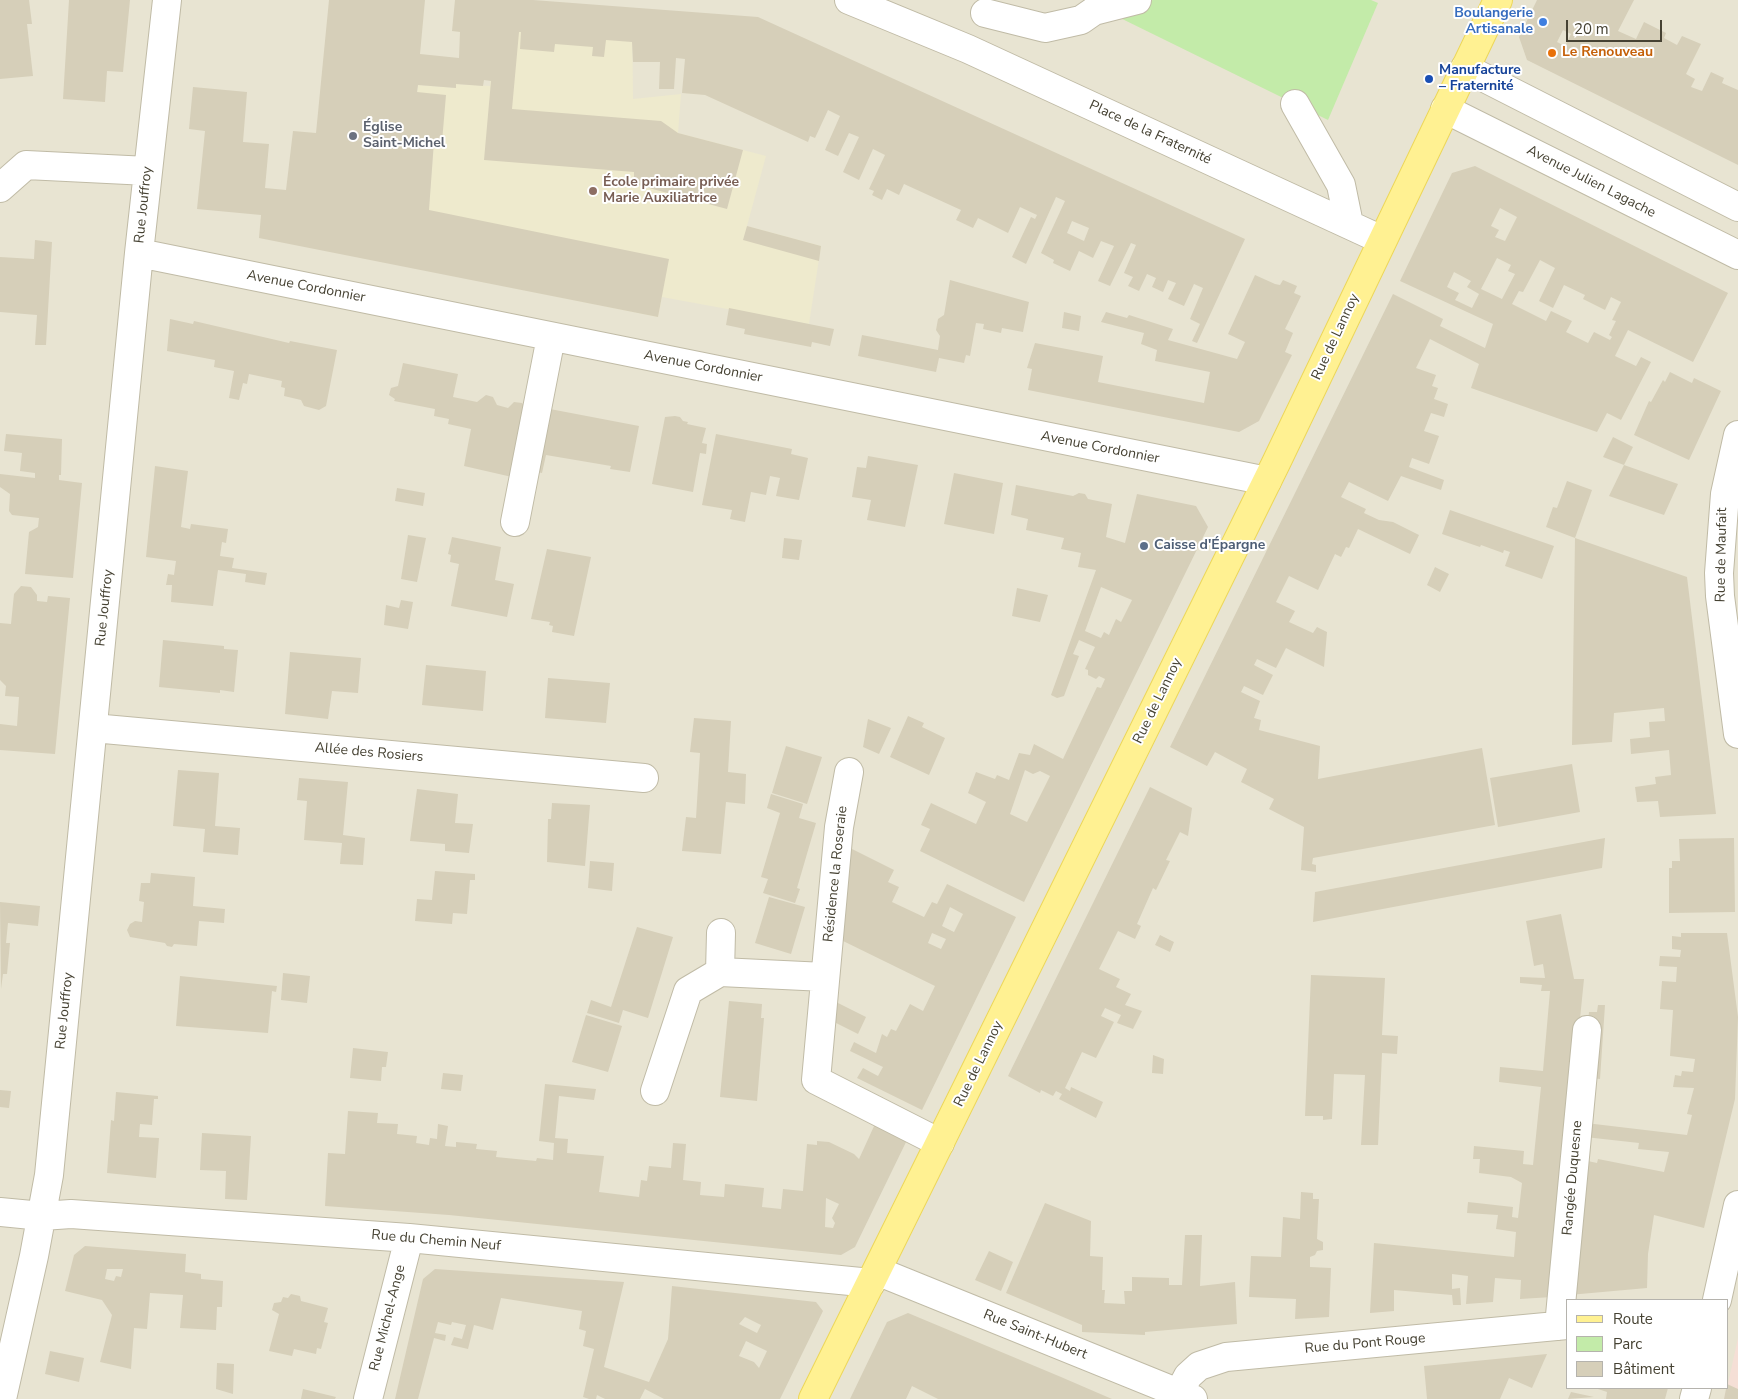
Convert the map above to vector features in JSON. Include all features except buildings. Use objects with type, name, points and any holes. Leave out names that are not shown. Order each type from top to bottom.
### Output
[{"type":"main road","name":"Rue de Lannoy","points":[[813,1399],[1266,481],[1498,0]]},
{"type":"street","name":"Rue Jouffroy","points":[[2,1399],[42,1216],[49,1175],[139,253],[166,0]]},
{"type":"street","name":"Place de la Fraternité","points":[[849,0],[968,49],[1382,240]]},
{"type":"street","points":[[968,49],[988,6],[1045,28],[1086,10],[1094,11],[1137,0]]},
{"type":"street","points":[[1465,68],[1738,207]]},
{"type":"street","points":[[1295,104],[1341,185],[1349,224]]},
{"type":"street","name":"Avenue Julien Lagache","points":[[1445,109],[1738,255]]},
{"type":"street","points":[[0,188],[26,165],[148,171]]},
{"type":"street","name":"Avenue Cordonnier","points":[[139,253],[1266,481]]},
{"type":"street","points":[[515,522],[551,337]]},
{"type":"street","name":"Rue de Maufait","points":[[1738,435],[1722,511],[1719,573],[1720,596],[1738,734]]},
{"type":"street","name":"Allée des Rosiers","points":[[93,728],[644,778]]},
{"type":"street","name":"Résidence la Roseraie","points":[[848,772],[839,827],[816,1080],[940,1143]]},
{"type":"street","points":[[720,972],[721,933]]},
{"type":"street","points":[[655,1091],[688,991],[720,972],[825,977]]},
{"type":"street","name":"Rangée Duquesne","points":[[1563,1326],[1587,1030]]},
{"type":"street","points":[[1717,1299],[1738,1205]]},
{"type":"street","name":"Rue du Chemin Neuf","points":[[0,1212],[42,1216],[71,1214],[409,1238],[874,1277]]},
{"type":"street","name":"Rue Michel-Ange","points":[[368,1399],[409,1238]]},
{"type":"street","name":"Rue Saint-Hubert","points":[[874,1277],[1186,1396]]},
{"type":"street","name":"Rue du Pont Rouge","points":[[1186,1396],[1188,1376],[1199,1366],[1226,1357],[1563,1326]]},
{"type":"shaded area","points":[[0,0],[1738,0],[1738,1399],[0,1399]]},
{"type":"shaded area","name":"École primaire privée Marie Auxiliatrice","points":[[497,0],[632,8],[633,99],[681,94],[678,133],[766,156],[747,226],[821,246],[809,324],[662,297],[658,317],[424,270],[434,141],[413,139],[418,85],[455,88],[456,84],[490,86]]},
{"type":"shaded area","points":[[1738,1338],[1738,1399],[1724,1399]]},
{"type":"green space","points":[[1153,0],[1371,0],[1378,3],[1328,120],[1108,12]]},
{"type":"place","name":"Boulangerie Artisanale","points":[[1543,22]]},
{"type":"place","name":"Le Renouveau","points":[[1552,53]]},
{"type":"place","name":"Manufacture – Fraternité","points":[[1429,79]]},
{"type":"place","name":"Église Saint-Michel","points":[[353,136]]},
{"type":"place","name":"École primaire privée Marie Auxiliatrice","points":[[593,191]]},
{"type":"place","name":"Caisse d'Épargne","points":[[1144,546]]}]
